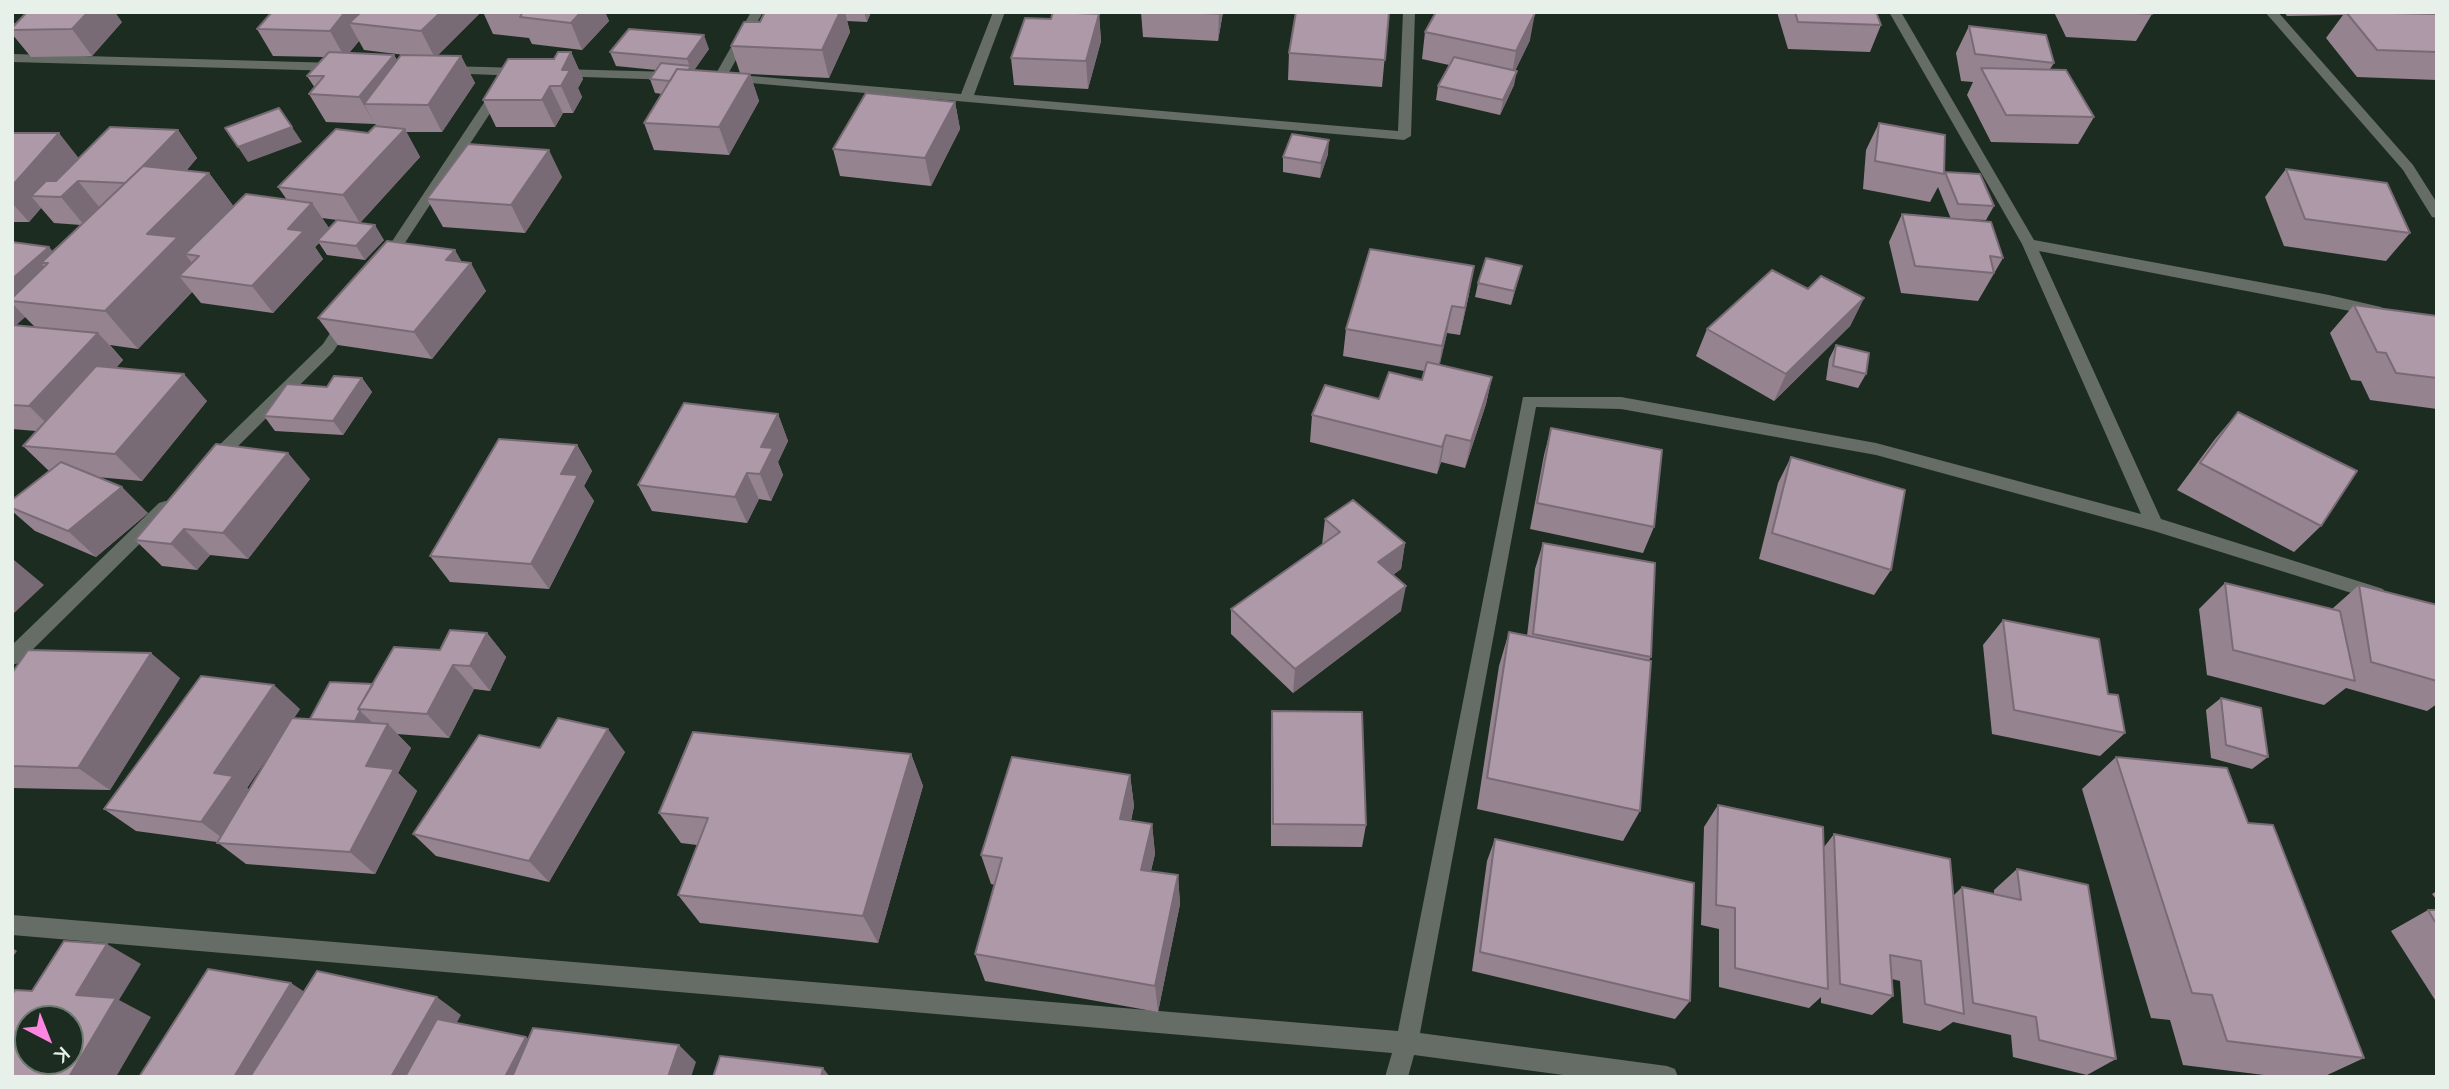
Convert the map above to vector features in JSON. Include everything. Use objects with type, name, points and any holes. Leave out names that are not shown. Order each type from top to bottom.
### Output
[{"type":"street","points":[[706,77],[757,12]]},
{"type":"street","points":[[966,98],[999,12]]},
{"type":"street","points":[[428,69],[706,77],[1404,136],[1409,12]]},
{"type":"street","points":[[1895,12],[2029,244],[2154,524]]},
{"type":"street","points":[[2271,12],[2408,168],[2437,214]]},
{"type":"street","points":[[12,58],[345,67]]},
{"type":"street","points":[[374,279],[512,71]]},
{"type":"street","points":[[2029,244],[2329,300],[2396,316]]},
{"type":"street","points":[[200,474],[328,348],[359,302]]},
{"type":"street","points":[[1396,1077],[1407,1043],[1529,401],[1621,403],[1876,449],[2154,524],[2398,600]]},
{"type":"street","points":[[12,657],[180,493]]},
{"type":"street","points":[[12,925],[1407,1043],[1667,1077]]},
{"type":"building","points":[[27,12],[88,12],[72,29],[12,30]]},
{"type":"building","points":[[272,12],[345,12],[330,31],[257,29]]},
{"type":"building","points":[[361,12],[441,12],[421,31],[349,23]]},
{"type":"building","points":[[523,12],[581,12],[571,23],[520,17]]},
{"type":"building","points":[[765,12],[840,12],[822,50],[731,46],[744,22],[760,22]]},
{"type":"building","points":[[1053,12],[1099,14],[1086,61],[1011,58],[1025,18],[1051,19]]},
{"type":"building","points":[[1186,12],[1219,12],[1218,14]]},
{"type":"building","points":[[1296,12],[1389,12],[1385,60],[1289,53]]},
{"type":"building","points":[[1436,12],[1535,13],[1516,51],[1425,32]]},
{"type":"building","points":[[1795,12],[1876,12],[1881,25],[1798,22]]},
{"type":"building","points":[[2116,12],[2151,12],[2152,14]]},
{"type":"building","points":[[2346,12],[2437,14],[2437,52],[2377,50]]},
{"type":"building","points":[[1969,26],[2046,35],[2054,63],[1975,54]]},
{"type":"building","points":[[629,29],[704,35],[687,59],[610,52]]},
{"type":"building","points":[[329,52],[394,55],[359,97],[309,94],[324,76],[307,76]]},
{"type":"building","points":[[558,52],[571,52],[562,70],[570,70],[561,86],[550,86],[542,100],[483,100],[508,59],[554,59]]},
{"type":"building","points":[[401,55],[461,56],[428,105],[364,104]]},
{"type":"building","points":[[1454,57],[1517,71],[1503,100],[1438,86]]},
{"type":"building","points":[[661,63],[691,66],[688,70],[677,69],[670,81],[650,79]]},
{"type":"building","points":[[1981,68],[2066,70],[2094,117],[2006,115]]},
{"type":"building","points":[[677,69],[750,74],[719,127],[644,123]]},
{"type":"building","points":[[866,93],[955,102],[925,158],[833,149]]},
{"type":"building","points":[[279,108],[292,127],[238,147],[225,128]]},
{"type":"building","points":[[1879,123],[1945,135],[1944,174],[1875,161]]},
{"type":"building","points":[[375,126],[405,129],[343,195],[278,187],[336,129],[368,133]]},
{"type":"building","points":[[110,127],[178,130],[125,183],[78,181],[61,197],[31,196],[46,181],[56,181]]},
{"type":"building","points":[[12,133],[59,133],[12,186]]},
{"type":"building","points":[[1292,134],[1329,140],[1321,163],[1283,157]]},
{"type":"building","points":[[468,144],[549,150],[511,205],[427,199]]},
{"type":"building","points":[[143,166],[209,173],[147,234],[178,237],[105,311],[12,301],[48,263],[41,263]]},
{"type":"building","points":[[2286,169],[2387,183],[2410,233],[2305,219]]},
{"type":"building","points":[[1945,172],[1980,174],[1994,206],[1958,204]]},
{"type":"building","points":[[246,194],[312,203],[288,229],[304,231],[252,286],[179,276],[199,256],[185,254]]},
{"type":"building","points":[[1902,214],[1991,222],[2003,258],[1990,256],[1994,273],[1915,266]]},
{"type":"building","points":[[337,220],[375,225],[356,246],[317,241]]},
{"type":"building","points":[[387,241],[455,250],[446,260],[471,263],[414,332],[318,318]]},
{"type":"building","points":[[12,242],[49,247],[12,279]]},
{"type":"building","points":[[1370,249],[1474,266],[1465,308],[1452,306],[1442,346],[1346,329]]},
{"type":"building","points":[[1486,258],[1522,266],[1514,291],[1478,283]]},
{"type":"building","points":[[1772,270],[1808,289],[1821,276],[1864,298],[1786,374],[1707,329]]},
{"type":"building","points":[[2354,305],[2437,316],[2437,378],[2396,373],[2386,353],[2377,352]]},
{"type":"building","points":[[12,325],[98,333],[29,406],[12,405]]},
{"type":"building","points":[[1836,345],[1869,353],[1866,374],[1833,366]]},
{"type":"building","points":[[1427,362],[1492,377],[1471,441],[1446,435],[1442,447],[1312,415],[1325,385],[1379,399],[1389,372],[1422,380]]},
{"type":"building","points":[[96,366],[184,374],[115,454],[23,446]]},
{"type":"building","points":[[334,376],[362,378],[333,421],[264,416],[287,384],[327,387]]},
{"type":"building","points":[[684,403],[778,414],[761,447],[773,448],[760,474],[747,473],[735,497],[638,485]]},
{"type":"building","points":[[2238,412],[2357,471],[2321,526],[2200,463]]},
{"type":"building","points":[[1551,428],[1662,450],[1654,527],[1537,503]]},
{"type":"building","points":[[499,439],[577,445],[561,474],[578,475],[531,564],[430,556]]},
{"type":"building","points":[[216,444],[288,453],[223,533],[184,529],[171,544],[135,540]]},
{"type":"building","points":[[1791,457],[1905,490],[1891,570],[1772,533]]},
{"type":"building","points":[[61,462],[122,487],[68,531],[12,508],[12,500]]},
{"type":"building","points":[[1353,500],[1405,543],[1378,562],[1406,586],[1295,669],[1231,609],[1340,532],[1325,519]]},
{"type":"building","points":[[1543,543],[1655,563],[1651,657],[1533,634]]},
{"type":"building","points":[[2225,583],[2340,611],[2355,681],[2233,650]]},
{"type":"building","points":[[2359,585],[2437,605],[2437,681],[2371,662]]},
{"type":"building","points":[[2003,620],[2099,639],[2108,694],[2118,695],[2125,733],[2014,710]]},
{"type":"building","points":[[450,630],[487,633],[470,666],[453,665],[427,714],[358,709],[394,647],[440,650]]},
{"type":"building","points":[[1509,632],[1651,661],[1640,811],[1487,778]]},
{"type":"building","points":[[28,650],[151,653],[78,768],[12,766],[12,673]]},
{"type":"building","points":[[201,676],[274,685],[214,773],[233,776],[201,822],[104,809]]},
{"type":"building","points":[[330,682],[373,684],[358,709],[360,711],[355,721],[310,719]]},
{"type":"building","points":[[2221,698],[2261,708],[2268,757],[2226,745]]},
{"type":"building","points":[[1272,711],[1362,712],[1366,825],[1273,824]]},
{"type":"building","points":[[292,718],[388,724],[366,766],[394,769],[350,852],[217,843]]},
{"type":"building","points":[[558,718],[608,729],[529,861],[413,834],[479,735],[540,748]]},
{"type":"building","points":[[693,732],[911,754],[863,916],[678,895],[708,818],[659,813]]},
{"type":"building","points":[[1012,757],[1130,775],[1120,819],[1152,824],[1141,870],[1178,875],[1155,986],[975,954],[1002,858],[981,855]]},
{"type":"building","points":[[2116,757],[2227,768],[2248,823],[2273,825],[2364,1058],[2227,1041],[2212,995],[2192,993]]},
{"type":"building","points":[[1718,805],[1823,827],[1828,989],[1735,968],[1735,908],[1716,905]]},
{"type":"building","points":[[1834,834],[1950,859],[1964,1014],[1925,1004],[1921,961],[1890,955],[1893,996],[1840,984]]},
{"type":"building","points":[[1495,839],[1694,883],[1690,1001],[1480,952]]},
{"type":"building","points":[[2017,869],[2088,885],[2116,1059],[2039,1040],[2036,1017],[1973,1003],[1962,887],[2021,900]]},
{"type":"building","points":[[2428,910],[2437,910],[2437,925]]},
{"type":"building","points":[[64,941],[107,944],[76,995],[116,998],[84,1052],[84,1005],[14,1005],[14,1075],[70,1075],[69,1077],[12,1077],[12,995],[15,990],[32,991]]},
{"type":"building","points":[[208,969],[291,983],[234,1077],[139,1077]]},
{"type":"building","points":[[317,971],[437,997],[391,1077],[250,1077]]},
{"type":"building","points":[[437,1019],[526,1037],[505,1077],[405,1077]]},
{"type":"building","points":[[533,1028],[679,1045],[668,1077],[512,1077]]},
{"type":"building","points":[[720,1056],[823,1068],[821,1077],[713,1077]]}]
